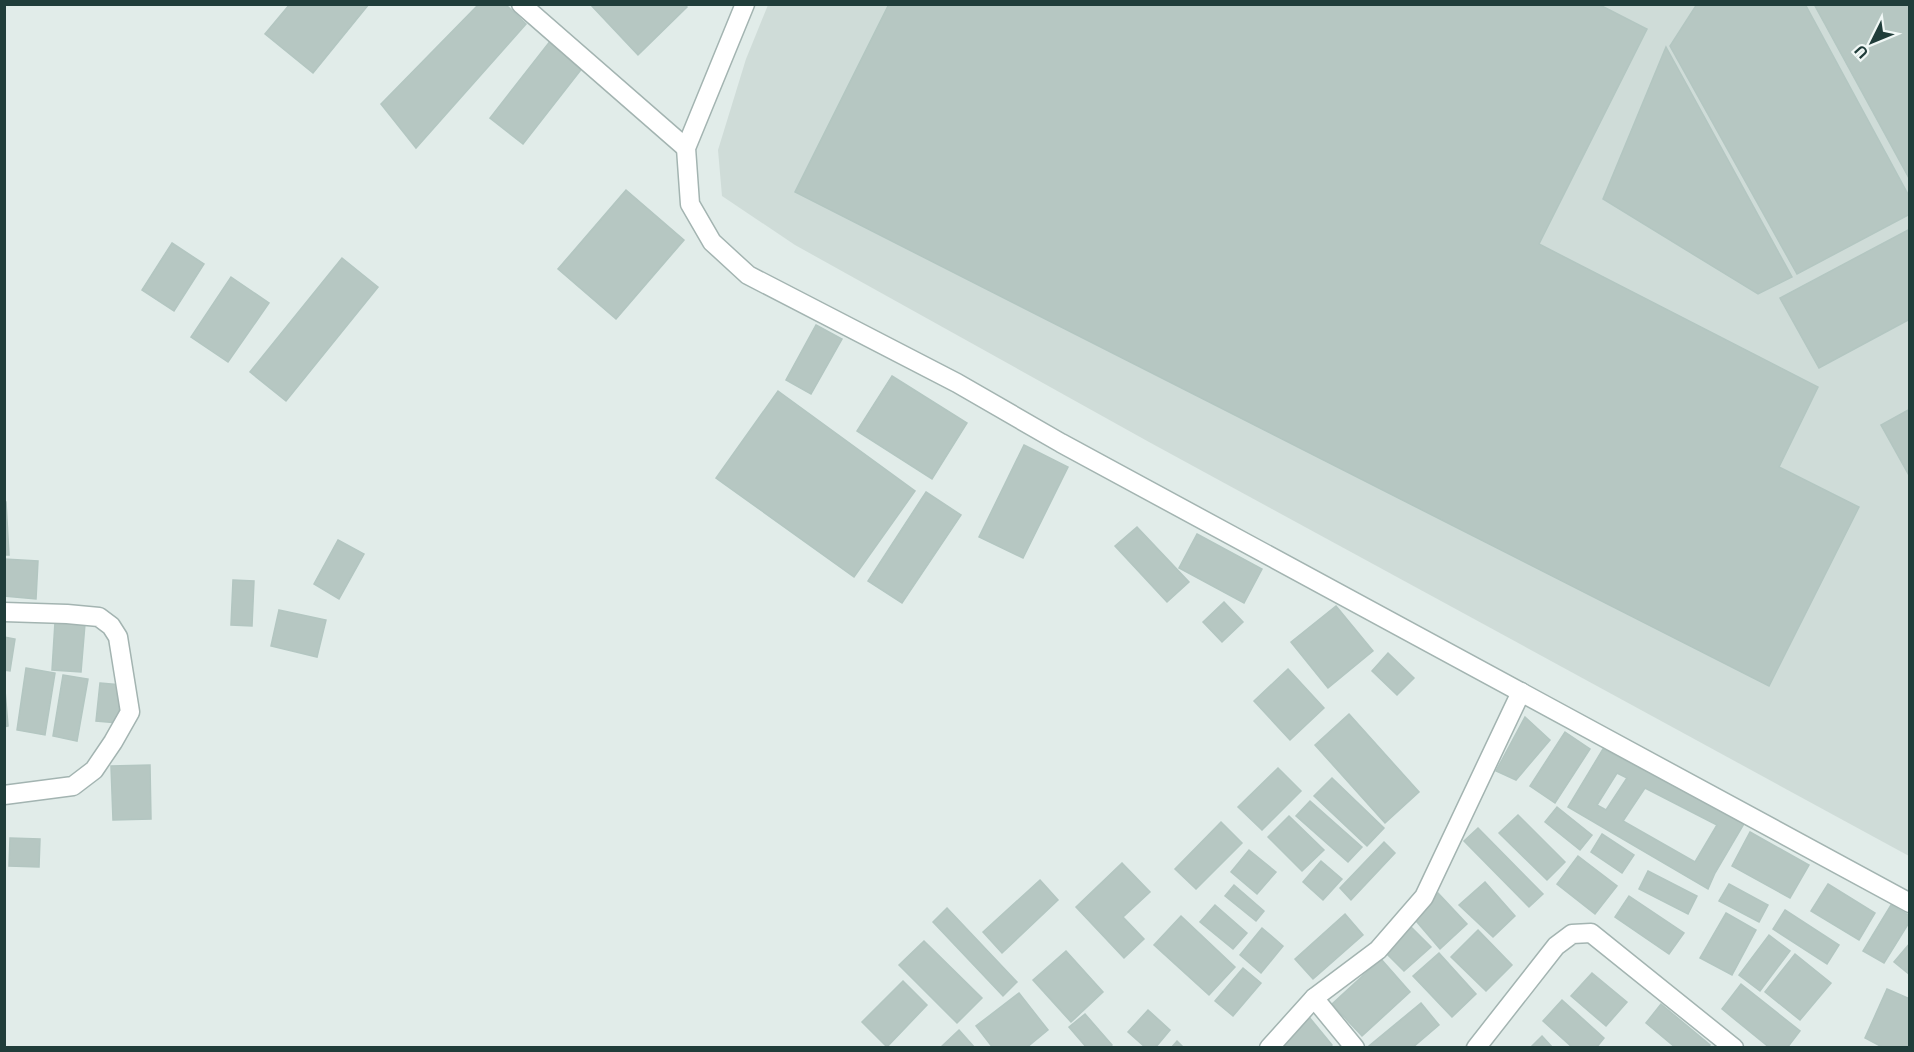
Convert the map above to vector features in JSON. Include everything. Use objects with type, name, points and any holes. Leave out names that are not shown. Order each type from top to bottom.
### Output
[{"type":"street","points":[[521,4],[686,148]]},
{"type":"street","points":[[745,4],[686,148],[690,204],[712,242],[748,275],[957,383],[1072,448],[1910,903]]},
{"type":"street","points":[[4,612],[99,617],[111,626],[118,637],[130,712],[94,770],[73,786],[4,795]]},
{"type":"street","points":[[1269,1047],[1314,998],[1378,950],[1424,897],[1521,692]]},
{"type":"street","points":[[1476,1047],[1556,946],[1572,934],[1591,933],[1734,1047]]},
{"type":"street","points":[[1314,998],[1355,1047]]},
{"type":"shaded area","points":[[768,5],[1909,5],[1909,856],[1149,442],[795,245],[722,196],[718,150],[746,59]]},
{"type":"building","points":[[290,4],[369,4],[313,73],[265,34]]},
{"type":"building","points":[[479,4],[505,4],[526,24],[416,148],[381,104]]},
{"type":"building","points":[[590,4],[684,4],[687,7],[638,55]]},
{"type":"building","points":[[889,4],[1598,4],[1647,29],[1539,244],[1818,387],[1779,467],[1859,507],[1769,686],[795,192]]},
{"type":"building","points":[[1697,4],[1805,4],[1910,198],[1910,214],[1797,274],[1670,46]]},
{"type":"building","points":[[1814,4],[1910,4],[1910,180]]},
{"type":"building","points":[[551,40],[583,67],[523,144],[490,118]]},
{"type":"building","points":[[1666,47],[1792,277],[1758,294],[1603,199]]},
{"type":"building","points":[[626,190],[684,240],[616,319],[558,269]]},
{"type":"building","points":[[1910,229],[1910,319],[1819,368],[1780,298]]},
{"type":"building","points":[[172,243],[204,264],[174,311],[142,290]]},
{"type":"building","points":[[342,258],[378,287],[286,401],[250,372]]},
{"type":"building","points":[[231,277],[269,303],[228,362],[191,337]]},
{"type":"building","points":[[816,325],[842,339],[811,394],[786,380]]},
{"type":"building","points":[[892,376],[967,423],[932,479],[857,431]]},
{"type":"building","points":[[778,391],[915,491],[854,577],[716,478]]},
{"type":"building","points":[[1910,409],[1910,477],[1881,425]]},
{"type":"building","points":[[1024,445],[1068,467],[1023,558],[979,537]]},
{"type":"building","points":[[926,492],[961,515],[902,603],[868,581]]},
{"type":"building","points":[[4,502],[6,502],[9,555],[4,555]]},
{"type":"building","points":[[1137,527],[1189,582],[1167,602],[1115,546]]},
{"type":"building","points":[[1197,534],[1262,569],[1244,603],[1179,568]]},
{"type":"building","points":[[338,540],[364,554],[339,599],[314,584]]},
{"type":"building","points":[[4,559],[38,561],[36,599],[4,596]]},
{"type":"building","points":[[233,580],[254,581],[252,626],[231,625]]},
{"type":"building","points":[[1224,602],[1243,622],[1222,642],[1203,622]]},
{"type":"building","points":[[1336,606],[1373,651],[1328,688],[1291,642]]},
{"type":"building","points":[[279,610],[326,620],[317,657],[271,646]]},
{"type":"building","points":[[55,622],[85,624],[81,672],[52,670]]},
{"type":"building","points":[[4,637],[15,639],[10,671],[4,670]]},
{"type":"building","points":[[1388,653],[1414,678],[1397,695],[1372,671]]},
{"type":"building","points":[[26,668],[55,673],[45,735],[17,730]]},
{"type":"building","points":[[1288,669],[1324,708],[1290,740],[1254,701]]},
{"type":"building","points":[[63,675],[88,679],[77,741],[53,736]]},
{"type":"building","points":[[4,678],[8,726],[4,727]]},
{"type":"building","points":[[100,683],[122,685],[118,723],[96,721]]},
{"type":"building","points":[[1349,714],[1419,792],[1385,823],[1315,745]]},
{"type":"building","points":[[1525,717],[1550,740],[1516,780],[1496,771]]},
{"type":"building","points":[[1565,732],[1590,749],[1555,803],[1530,786]]},
{"type":"building","points":[[1603,749],[1745,822],[1708,889],[1568,807]],"holes":[[[1617,773],[1627,778],[1606,810],[1597,805]],[[1645,788],[1717,825],[1695,862],[1623,821]]]},
{"type":"building","points":[[150,765],[151,819],[113,820],[111,766]]},
{"type":"building","points":[[1278,768],[1301,791],[1262,830],[1238,807]]},
{"type":"building","points":[[1332,778],[1384,828],[1367,846],[1314,796]]},
{"type":"building","points":[[1310,801],[1362,847],[1348,862],[1296,816]]},
{"type":"building","points":[[1557,807],[1592,835],[1580,850],[1545,822]]},
{"type":"building","points":[[1518,815],[1565,862],[1547,880],[1499,833]]},
{"type":"building","points":[[1289,816],[1324,850],[1302,871],[1268,837]]},
{"type":"building","points":[[1221,822],[1242,843],[1196,889],[1175,869]]},
{"type":"building","points":[[1478,828],[1543,894],[1529,907],[1464,841]]},
{"type":"building","points":[[1750,832],[1809,865],[1790,898],[1732,866]]},
{"type":"building","points":[[1602,834],[1634,855],[1622,873],[1591,852]]},
{"type":"building","points":[[10,838],[40,839],[39,867],[9,866]]},
{"type":"building","points":[[1384,842],[1395,853],[1351,900],[1340,888]]},
{"type":"building","points":[[1249,850],[1276,872],[1257,894],[1231,872]]},
{"type":"building","points":[[1578,856],[1617,886],[1595,914],[1557,884]]},
{"type":"building","points":[[1321,861],[1342,879],[1323,900],[1303,882]]},
{"type":"building","points":[[1122,863],[1150,892],[1123,917],[1144,939],[1124,958],[1076,907]]},
{"type":"building","points":[[1648,871],[1697,896],[1688,914],[1639,889]]},
{"type":"building","points":[[1040,880],[1058,900],[1002,953],[983,932]]},
{"type":"building","points":[[1485,882],[1515,916],[1493,937],[1459,905]]},
{"type":"building","points":[[1729,884],[1768,905],[1759,922],[1719,901]]},
{"type":"building","points":[[1828,884],[1875,913],[1859,940],[1811,911]]},
{"type":"building","points":[[1234,885],[1264,911],[1256,921],[1225,896]]},
{"type":"building","points":[[1438,893],[1467,924],[1440,949],[1411,915]]},
{"type":"building","points":[[1629,896],[1684,933],[1669,954],[1615,917]]},
{"type":"building","points":[[1215,905],[1247,933],[1233,949],[1200,922]]},
{"type":"building","points":[[1891,905],[1910,916],[1910,921],[1884,963],[1863,951]]},
{"type":"building","points":[[947,908],[1017,982],[1003,996],[933,922]]},
{"type":"building","points":[[1785,910],[1839,945],[1827,964],[1773,929]]},
{"type":"building","points":[[1726,913],[1756,930],[1732,975],[1700,958]]},
{"type":"building","points":[[1345,914],[1363,935],[1313,979],[1295,959]]},
{"type":"building","points":[[1181,916],[1235,967],[1209,995],[1154,945]]},
{"type":"building","points":[[1410,926],[1431,947],[1404,971],[1384,951]]},
{"type":"building","points":[[1262,928],[1283,946],[1261,973],[1240,955]]},
{"type":"building","points":[[1478,930],[1512,965],[1486,991],[1451,957]]},
{"type":"building","points":[[1769,935],[1790,951],[1760,991],[1739,975]]},
{"type":"building","points":[[924,941],[982,998],[957,1023],[899,965]]},
{"type":"building","points":[[1910,943],[1910,975],[1894,962]]},
{"type":"building","points":[[1066,951],[1103,992],[1071,1022],[1033,980]]},
{"type":"building","points":[[1439,953],[1476,994],[1452,1017],[1413,976]]},
{"type":"building","points":[[1795,954],[1831,983],[1800,1020],[1765,992]]},
{"type":"building","points":[[1381,959],[1410,992],[1362,1036],[1332,1004]]},
{"type":"building","points":[[1243,968],[1261,983],[1233,1016],[1215,1001]]},
{"type":"building","points":[[1592,973],[1627,1002],[1606,1026],[1571,996]]},
{"type":"building","points":[[903,981],[927,1005],[887,1047],[862,1022]]},
{"type":"building","points":[[1741,984],[1800,1031],[1787,1048],[1770,1048],[1722,1009]]},
{"type":"building","points":[[1887,989],[1910,999],[1910,1048],[1884,1048],[1865,1038]]},
{"type":"building","points":[[1019,993],[1048,1030],[1026,1048],[993,1048],[976,1026]]},
{"type":"building","points":[[1562,1000],[1604,1038],[1596,1048],[1573,1048],[1543,1021]]},
{"type":"building","points":[[1421,1003],[1439,1025],[1412,1048],[1370,1048],[1369,1046]]},
{"type":"building","points":[[1661,1004],[1710,1045],[1708,1048],[1676,1048],[1646,1023]]},
{"type":"building","points":[[1148,1010],[1170,1030],[1155,1048],[1146,1048],[1128,1032]]},
{"type":"building","points":[[1085,1014],[1112,1045],[1109,1048],[1087,1048],[1069,1027]]},
{"type":"building","points":[[1309,1017],[1332,1045],[1329,1048],[1280,1048]]},
{"type":"building","points":[[959,1030],[975,1048],[940,1048]]},
{"type":"building","points":[[1542,1036],[1553,1048],[1530,1048]]},
{"type":"building","points":[[1177,1041],[1184,1048],[1171,1048]]}]
